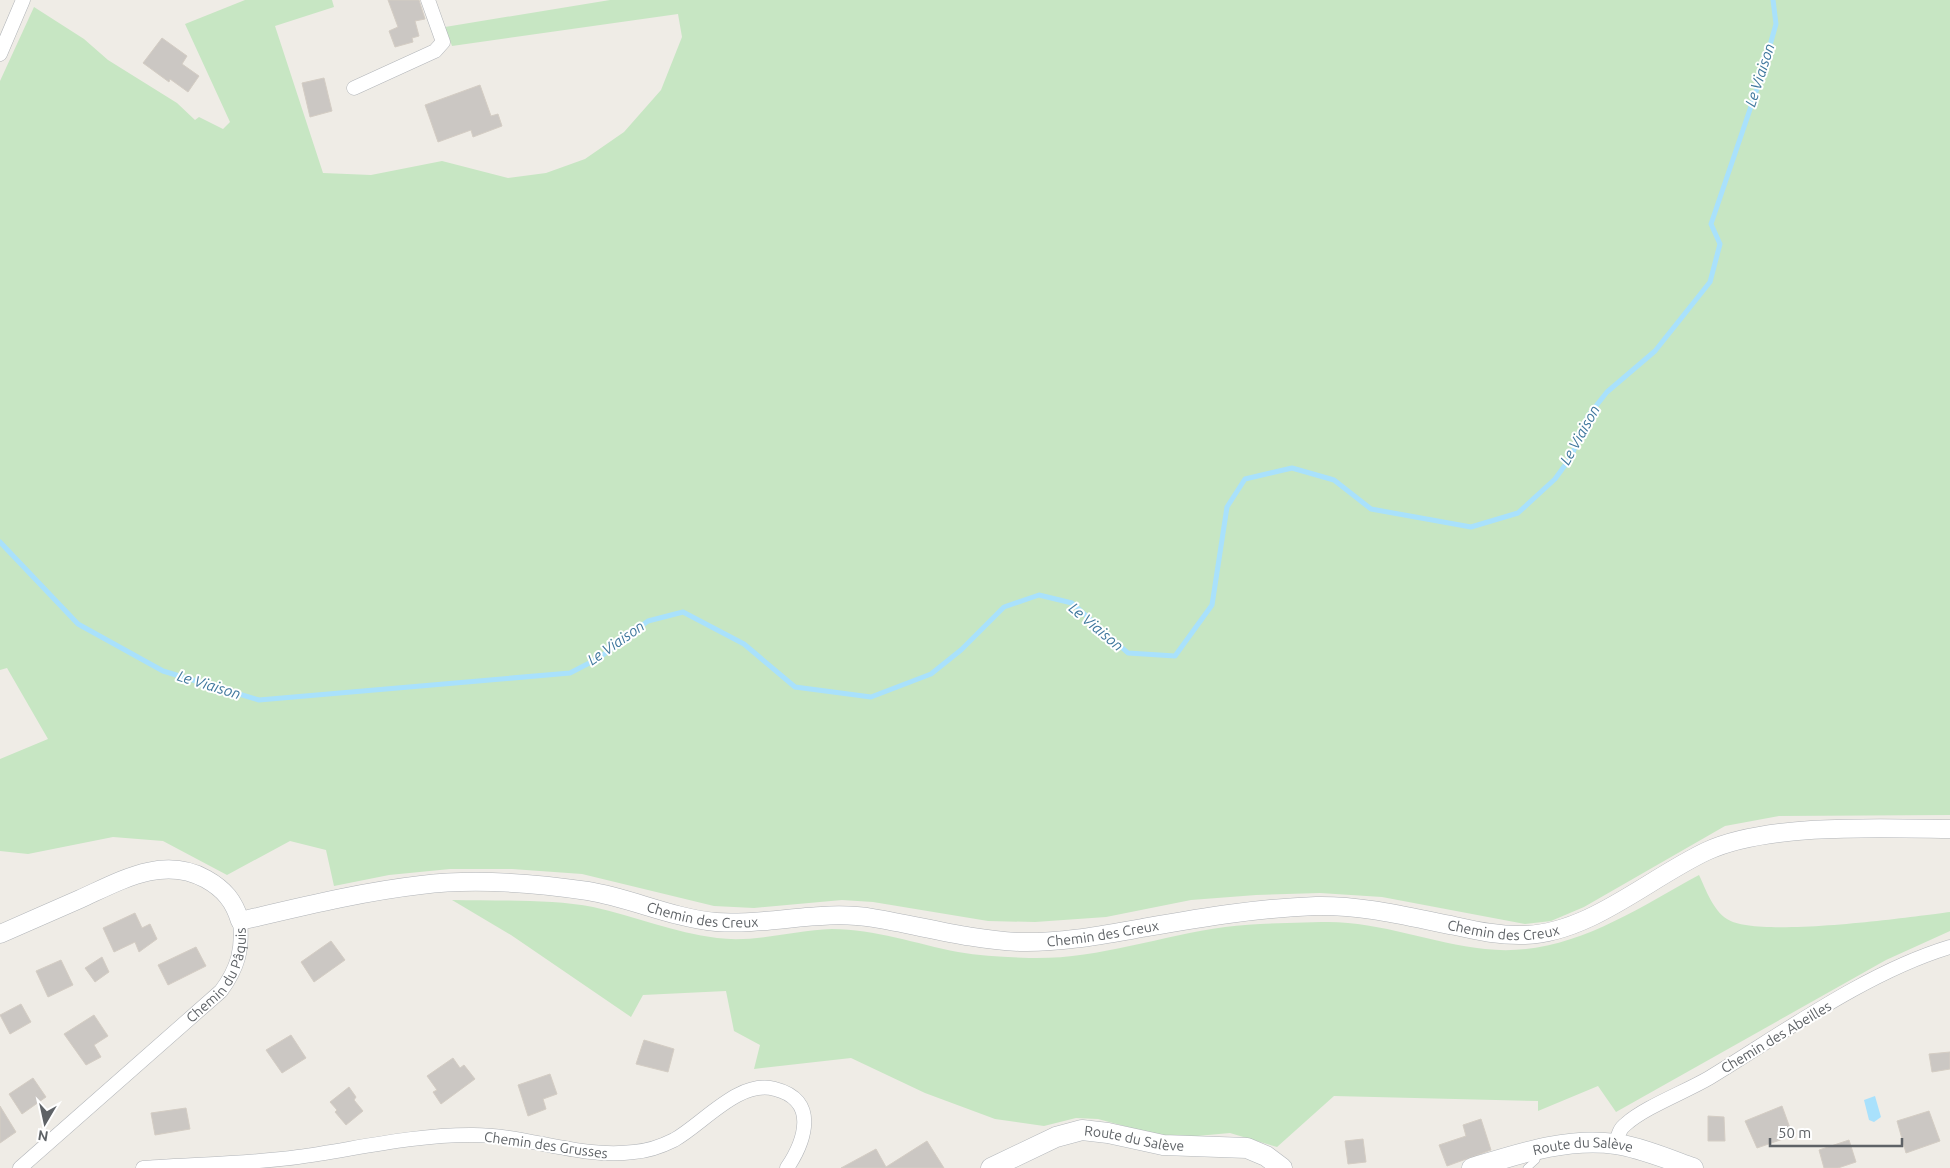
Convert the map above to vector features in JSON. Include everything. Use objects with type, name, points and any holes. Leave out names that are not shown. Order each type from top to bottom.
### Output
[{"type":"main road","name":"Route du Salève","points":[[991,1168],[1056,1137],[1082,1130],[1108,1132],[1163,1145],[1246,1148],[1266,1156],[1282,1168]]},
{"type":"main road","name":"Route du Salève","points":[[1472,1168],[1539,1149],[1585,1143],[1616,1144],[1642,1150],[1693,1168]]},
{"type":"street","points":[[0,54],[24,0]]},
{"type":"street","points":[[354,88],[435,51],[443,42],[428,0]]},
{"type":"street","name":"Chemin des Creux","points":[[240,921],[422,884],[457,882],[523,884],[590,891],[629,900],[675,915],[708,921],[757,922],[845,914],[987,939],[1021,942],[1050,942],[1094,936],[1238,912],[1321,906],[1378,910],[1496,934],[1543,934],[1592,916],[1710,850],[1739,841],[1772,835],[1821,830],[1950,829]]},
{"type":"street","name":"Chemin du Pâquis","points":[[0,934],[132,875],[165,868],[185,870],[215,884],[229,896],[240,921],[242,940],[240,956],[234,973],[221,991],[26,1166]]},
{"type":"street","name":"Chemin des Abeilles","points":[[1616,1144],[1621,1128],[1636,1117],[1708,1079],[1889,971],[1929,953],[1950,947]]},
{"type":"street","name":"Chemin des Grusses","points":[[146,1168],[296,1157],[459,1135],[511,1138],[601,1155],[638,1152],[674,1140],[738,1094],[761,1087],[785,1092],[794,1098],[802,1110],[804,1134],[799,1150],[787,1168]]},
{"type":"lane","points":[[1528,1168],[1536,1160],[1539,1149]]},
{"type":"green space","points":[[245,0],[332,0],[334,7],[275,26],[323,173],[371,175],[442,161],[508,178],[546,173],[585,159],[624,132],[661,90],[682,37],[678,14],[452,46],[445,27],[610,0],[1950,0],[1950,815],[1779,816],[1725,826],[1584,907],[1551,921],[1525,924],[1382,897],[1320,893],[1191,900],[1106,917],[1035,922],[988,921],[873,902],[842,900],[754,908],[714,906],[582,874],[512,869],[450,869],[389,875],[334,886],[326,850],[290,841],[227,875],[163,841],[113,837],[28,854],[0,851],[0,759],[48,739],[7,668],[0,670],[0,81],[34,7],[84,39],[108,60],[177,103],[195,120],[199,117],[223,129],[230,122],[185,24]]},
{"type":"green space","points":[[1699,875],[1710,899],[1722,915],[1743,925],[1800,927],[1835,925],[1950,912],[1950,931],[1886,960],[1616,1112],[1598,1086],[1538,1111],[1538,1101],[1334,1096],[1277,1147],[1230,1133],[1186,1137],[1158,1135],[1098,1119],[1076,1118],[1044,1126],[995,1119],[925,1093],[851,1058],[754,1069],[760,1045],[734,1031],[726,991],[643,995],[631,1017],[511,935],[452,900],[577,904],[701,936],[717,938],[761,938],[832,929],[864,931],[958,952],[1020,958],[1054,958],[1078,955],[1225,927],[1321,922],[1342,922],[1383,928],[1464,946],[1515,950],[1543,946],[1597,929],[1623,917]]},
{"type":"water","points":[[1875,1096],[1881,1117],[1874,1122],[1869,1120],[1864,1100]]},
{"type":"building","points":[[388,0],[419,0],[425,19],[415,21],[419,36],[412,38],[413,42],[395,47],[389,31],[398,27]]},
{"type":"building","points":[[162,38],[187,56],[182,64],[199,76],[188,92],[170,79],[169,82],[143,63]]},
{"type":"building","points":[[324,78],[332,111],[310,117],[302,83]]},
{"type":"building","points":[[480,85],[491,116],[498,114],[502,126],[473,137],[471,130],[438,142],[425,105]]},
{"type":"building","points":[[135,913],[142,928],[150,924],[157,939],[139,952],[135,942],[114,952],[103,928]]},
{"type":"building","points":[[331,941],[345,960],[314,982],[301,962]]},
{"type":"building","points":[[196,947],[206,966],[168,985],[158,965]]},
{"type":"building","points":[[102,957],[109,972],[95,982],[85,968]]},
{"type":"building","points":[[61,960],[73,985],[48,997],[36,971]]},
{"type":"building","points":[[21,1004],[31,1022],[10,1034],[0,1015]]},
{"type":"building","points":[[94,1015],[108,1036],[94,1045],[101,1057],[86,1065],[64,1034]]},
{"type":"building","points":[[291,1035],[306,1058],[282,1073],[266,1050]]},
{"type":"building","points":[[644,1040],[674,1049],[668,1072],[636,1064]]},
{"type":"building","points":[[1950,1052],[1950,1069],[1932,1072],[1929,1054]]},
{"type":"building","points":[[453,1058],[460,1068],[464,1065],[475,1079],[441,1104],[433,1092],[437,1090],[427,1076]]},
{"type":"building","points":[[550,1074],[557,1094],[543,1099],[546,1109],[528,1116],[518,1085]]},
{"type":"building","points":[[33,1078],[46,1097],[22,1114],[9,1094]]},
{"type":"building","points":[[349,1087],[356,1097],[354,1100],[363,1111],[346,1125],[335,1112],[337,1110],[330,1102]]},
{"type":"building","points":[[0,1106],[16,1132],[0,1143]]},
{"type":"building","points":[[1782,1106],[1790,1128],[1783,1130],[1786,1138],[1757,1148],[1745,1121]]},
{"type":"building","points":[[186,1108],[190,1129],[155,1135],[151,1113]]},
{"type":"building","points":[[1929,1111],[1940,1141],[1906,1153],[1897,1121]]},
{"type":"building","points":[[1708,1116],[1724,1117],[1725,1141],[1708,1141]]},
{"type":"building","points":[[1481,1119],[1491,1150],[1447,1166],[1439,1145],[1466,1136],[1463,1125]]},
{"type":"building","points":[[1363,1139],[1366,1162],[1348,1164],[1345,1141]]},
{"type":"building","points":[[1849,1140],[1856,1162],[1838,1168],[1824,1168],[1819,1150]]},
{"type":"building","points":[[927,1141],[944,1168],[841,1168],[876,1149],[886,1167]]},
{"type":"waterway","name":"Le Viaison","points":[[0,542],[78,624],[163,671],[259,700],[570,673],[599,658],[648,621],[683,612],[744,644],[795,687],[871,697],[931,674],[961,650],[1004,607],[1039,595],[1072,603],[1128,653],[1175,656],[1212,605],[1227,507],[1245,479],[1292,468],[1334,480],[1371,509],[1471,527],[1518,513],[1555,479],[1571,457],[1588,416],[1607,392],[1655,351],[1710,282],[1720,244],[1711,224],[1761,77],[1776,24],[1773,0]]}]
